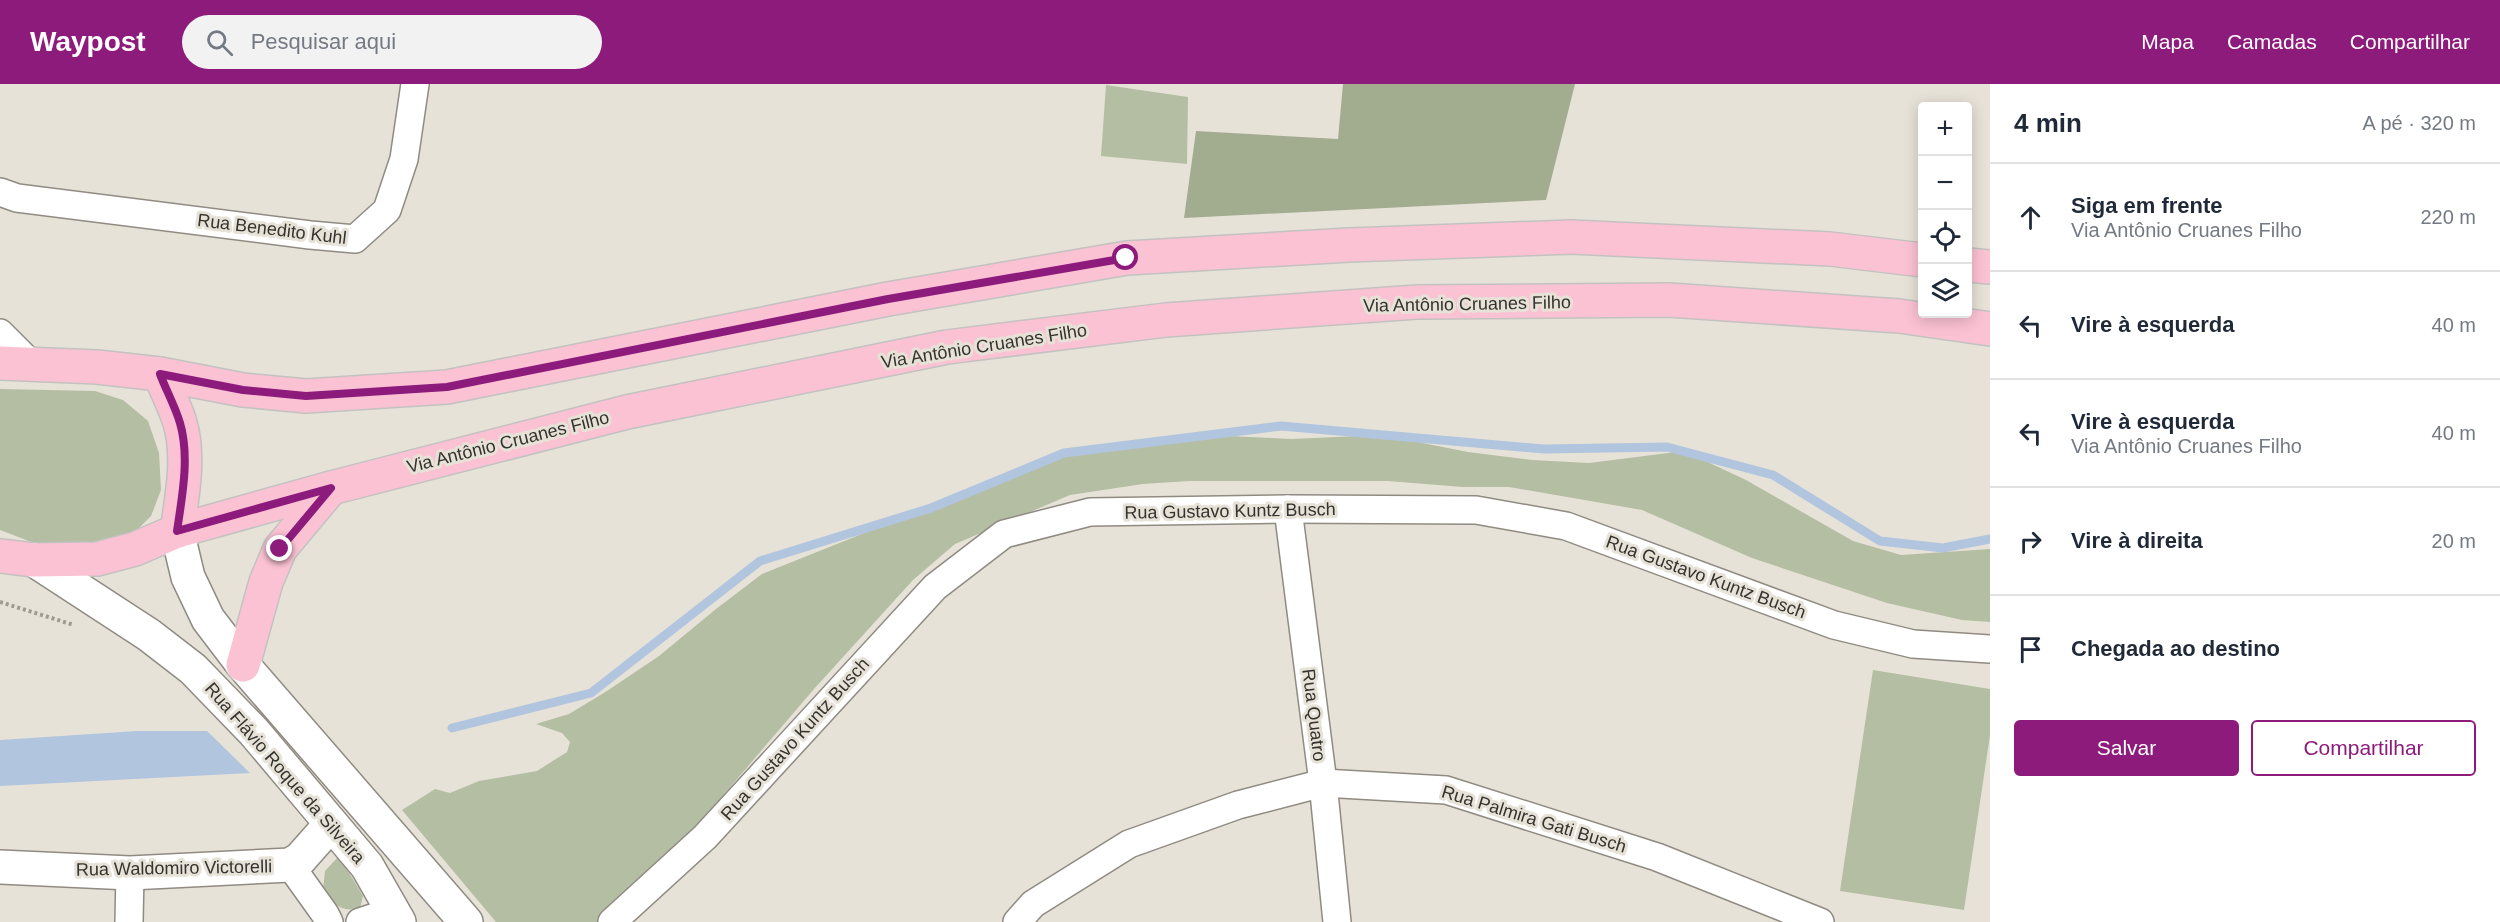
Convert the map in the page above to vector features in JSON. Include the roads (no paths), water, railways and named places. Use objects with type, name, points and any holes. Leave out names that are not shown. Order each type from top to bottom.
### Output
[{"type":"main road","points":[[16,364],[98,366],[160,374],[243,390],[306,396],[447,387],[888,299],[1126,258],[1350,244],[1571,237],[1830,249],[1918,259]]},
{"type":"main road","points":[[1972,265],[1990,267]]},
{"type":"main road","name":"Via Antônio Cruanes Filho","points":[[0,556],[34,560],[97,559],[135,549],[177,531],[331,488],[627,412],[947,347],[1166,320],[1417,302],[1668,300],[1899,316],[1990,329]]},
{"type":"main road","points":[[160,374],[180,423],[184,450],[183,487],[177,531]]},
{"type":"main road","points":[[243,665],[266,582],[280,549],[331,488]]},
{"type":"street","name":"Rua Benedito Kuhl","points":[[6,200],[355,239],[387,210],[404,159],[415,84]]},
{"type":"street","points":[[0,333],[16,364]]},
{"type":"street","name":"Rua Gustavo Kuntz Busch","points":[[612,922],[705,837],[935,587],[1004,534],[1090,512],[1288,508],[1476,510],[1566,526],[1834,625],[1913,644],[1990,649]]},
{"type":"street","name":"Rua Quatro","points":[[1288,508],[1323,783],[1337,922]]},
{"type":"street","points":[[177,531],[188,577],[208,619],[243,665],[466,922]]},
{"type":"street","name":"Rua Flávio Roque da Silveira","points":[[34,560],[149,635],[193,669],[254,732],[367,866],[396,916]]},
{"type":"street","name":"Rua Palmira Gati Busch","points":[[1017,922],[1033,904],[1129,844],[1238,805],[1323,783],[1446,790],[1657,857],[1820,922]]},
{"type":"street","name":"Rua Waldomiro Victorelli","points":[[0,867],[130,873],[290,865],[300,859],[331,824]]},
{"type":"street","points":[[290,865],[329,922]]},
{"type":"street","points":[[129,922],[130,873]]},
{"type":"street","points":[[360,922],[396,916]]},
{"type":"water","points":[[137,731],[207,731],[250,773],[0,786],[0,740]]},
{"type":"waterway","points":[[452,728],[591,693],[760,561],[931,508],[1064,453],[1281,426],[1544,449],[1667,447],[1773,475],[1880,541],[1943,548],[1990,539]]}]
